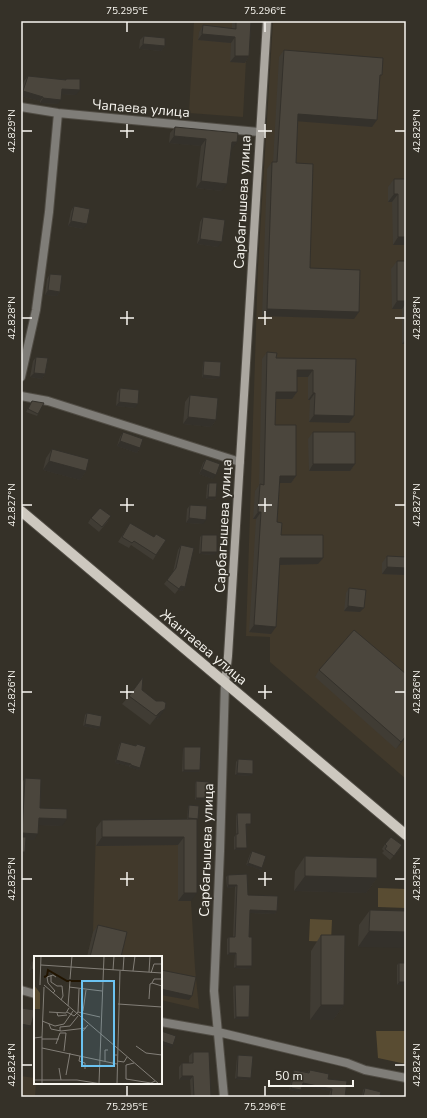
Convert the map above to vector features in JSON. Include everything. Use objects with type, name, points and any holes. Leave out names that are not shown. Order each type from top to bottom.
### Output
[{"type":"main road","name":"Жантаева улица","points":[[21,511],[406,835]]},
{"type":"street","name":"Сарбагышева улица","points":[[224,1097],[214,991],[225,683],[228,656],[267,21]]},
{"type":"street","name":"Чапаева улица","points":[[21,107],[58,113],[259,132]]},
{"type":"street","points":[[21,376],[36,310],[49,212],[58,113]]},
{"type":"street","points":[[21,396],[48,401],[240,462]]},
{"type":"street","points":[[21,990],[34,994]]},
{"type":"street","points":[[162,1022],[218,1032],[347,1063],[365,1070],[406,1078]]},
{"type":"shaded area","points":[[194,21],[248,21],[243,117],[189,113]]},
{"type":"shaded area","points":[[273,21],[406,21],[406,779],[270,662],[270,637],[246,636],[258,267]]},
{"type":"shaded area","points":[[96,828],[191,828],[191,901],[199,1009],[162,1000],[162,956],[87,956],[93,932]]},
{"type":"shaded area","points":[[378,888],[406,889],[406,908],[378,907]]},
{"type":"shaded area","points":[[310,919],[332,920],[331,942],[309,941]]},
{"type":"shaded area","points":[[376,1031],[406,1031],[406,1064],[378,1058]]},
{"type":"shaded area","points":[[21,1076],[34,1078],[34,1084],[36,1084],[35,1097],[21,1097]]},
{"type":"building","points":[[236,21],[251,21],[249,56],[235,56],[235,37],[202,34],[203,25],[236,29]]},
{"type":"building","points":[[144,36],[165,38],[165,46],[143,44]]},
{"type":"building","points":[[284,50],[383,58],[382,75],[380,75],[377,120],[298,114],[296,163],[313,164],[310,268],[360,270],[359,312],[267,309],[272,162],[277,162]]},
{"type":"building","points":[[28,76],[66,80],[80,79],[80,90],[62,89],[61,100],[43,98],[23,91]]},
{"type":"building","points":[[175,127],[238,133],[237,142],[232,142],[227,184],[201,181],[206,139],[174,136]]},
{"type":"building","points":[[394,179],[406,179],[406,237],[398,237],[398,194],[394,194]]},
{"type":"building","points":[[74,206],[90,209],[87,224],[71,221]]},
{"type":"building","points":[[203,217],[225,220],[222,242],[200,239]]},
{"type":"building","points":[[397,261],[406,261],[406,301],[397,301]]},
{"type":"building","points":[[50,274],[62,275],[60,292],[48,290]]},
{"type":"building","points":[[267,352],[277,353],[276,358],[356,359],[354,416],[314,415],[315,393],[313,393],[313,370],[297,370],[297,392],[276,392],[275,425],[296,425],[296,476],[280,476],[277,522],[282,523],[281,535],[323,535],[323,558],[280,558],[276,627],[254,625],[261,512],[258,512],[260,484],[264,485]]},
{"type":"building","points":[[36,357],[48,358],[45,374],[34,373]]},
{"type":"building","points":[[204,361],[221,362],[220,377],[203,375]]},
{"type":"building","points":[[120,388],[139,390],[138,404],[119,402]]},
{"type":"building","points":[[190,395],[218,398],[216,420],[188,417]]},
{"type":"building","points":[[32,401],[44,403],[38,414],[28,409]]},
{"type":"building","points":[[123,432],[143,439],[140,448],[120,441]]},
{"type":"building","points":[[313,432],[355,432],[355,464],[313,464]]},
{"type":"building","points":[[52,449],[89,459],[86,471],[49,461]]},
{"type":"building","points":[[206,459],[220,464],[216,475],[202,469]]},
{"type":"building","points":[[209,483],[217,483],[216,497],[208,497]]},
{"type":"building","points":[[190,505],[207,506],[206,520],[189,518]]},
{"type":"building","points":[[100,508],[111,516],[102,527],[91,518]]},
{"type":"building","points":[[130,523],[154,537],[156,534],[166,540],[156,555],[134,541],[132,543],[122,537]]},
{"type":"building","points":[[202,535],[217,535],[217,552],[201,552]]},
{"type":"building","points":[[181,545],[194,548],[185,587],[181,586],[179,589],[167,580],[176,568]]},
{"type":"building","points":[[387,556],[406,557],[406,568],[387,567]]},
{"type":"building","points":[[349,588],[366,590],[364,608],[348,606]]},
{"type":"building","points":[[354,630],[406,674],[406,736],[401,742],[319,670]]},
{"type":"building","points":[[143,677],[142,690],[156,701],[163,701],[166,703],[165,709],[156,716],[129,696]]},
{"type":"building","points":[[87,713],[102,716],[100,727],[85,724]]},
{"type":"building","points":[[121,742],[146,747],[140,768],[116,760]]},
{"type":"building","points":[[184,747],[201,747],[200,770],[184,770]]},
{"type":"building","points":[[238,759],[253,760],[253,774],[237,773]]},
{"type":"building","points":[[25,778],[41,779],[40,808],[67,809],[67,819],[39,818],[38,834],[22,833]]},
{"type":"building","points":[[196,781],[209,782],[209,798],[196,798]]},
{"type":"building","points":[[189,805],[199,806],[198,819],[188,818]]},
{"type":"building","points":[[237,813],[251,813],[251,824],[246,824],[247,848],[236,848],[236,834],[238,834]]},
{"type":"building","points":[[197,819],[197,893],[184,893],[184,837],[102,837],[102,820]]},
{"type":"building","points":[[21,837],[26,837],[25,852],[21,852]]},
{"type":"building","points":[[391,837],[402,845],[394,856],[385,849],[387,846],[385,844]]},
{"type":"building","points":[[252,851],[266,856],[262,868],[248,863]]},
{"type":"building","points":[[305,856],[377,858],[377,878],[305,876]]},
{"type":"building","points":[[247,874],[248,895],[278,896],[277,911],[250,910],[249,937],[252,937],[252,966],[236,966],[236,953],[229,953],[229,937],[235,937],[237,885],[228,885],[228,875]]},
{"type":"building","points":[[370,910],[406,911],[406,932],[369,931]]},
{"type":"building","points":[[98,925],[127,932],[121,956],[90,956]]},
{"type":"building","points":[[321,935],[345,935],[344,1005],[321,1005]]},
{"type":"building","points":[[32,961],[34,961],[34,970],[31,969]]},
{"type":"building","points":[[399,963],[406,963],[406,982],[399,982]]},
{"type":"building","points":[[162,970],[196,977],[192,996],[162,989]]},
{"type":"building","points":[[235,985],[250,985],[249,1017],[236,1017]]},
{"type":"building","points":[[21,1008],[34,1010],[31,1026],[21,1024]]},
{"type":"building","points":[[162,1031],[176,1036],[173,1045],[162,1041]]},
{"type":"building","points":[[193,1052],[209,1052],[211,1097],[194,1097],[193,1076],[182,1076],[182,1063],[193,1063]]},
{"type":"building","points":[[238,1055],[253,1056],[251,1078],[237,1077]]},
{"type":"building","points":[[294,1070],[309,1073],[310,1070],[329,1074],[328,1079],[347,1081],[345,1097],[331,1096],[332,1089],[303,1083],[301,1090],[291,1088]]},
{"type":"building","points":[[365,1088],[381,1092],[380,1095],[396,1097],[363,1097]]}]
